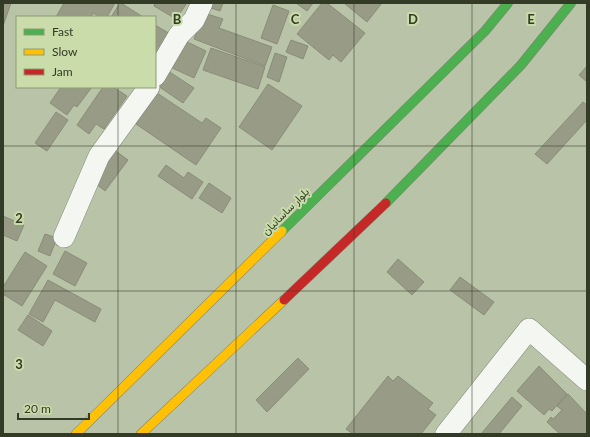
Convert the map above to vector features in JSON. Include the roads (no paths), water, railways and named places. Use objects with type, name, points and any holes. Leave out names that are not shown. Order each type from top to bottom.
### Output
[{"type":"highway","name":"بلوار ساسانیان","points":[[76,434],[485,31],[508,3]]},
{"type":"highway","points":[[141,434],[386,203],[521,65],[571,3]]},
{"type":"street","points":[[156,74],[179,35],[194,20],[202,3]]},
{"type":"street","points":[[64,237],[99,156],[148,88]]},
{"type":"street","points":[[446,434],[529,329],[587,380]]}]
